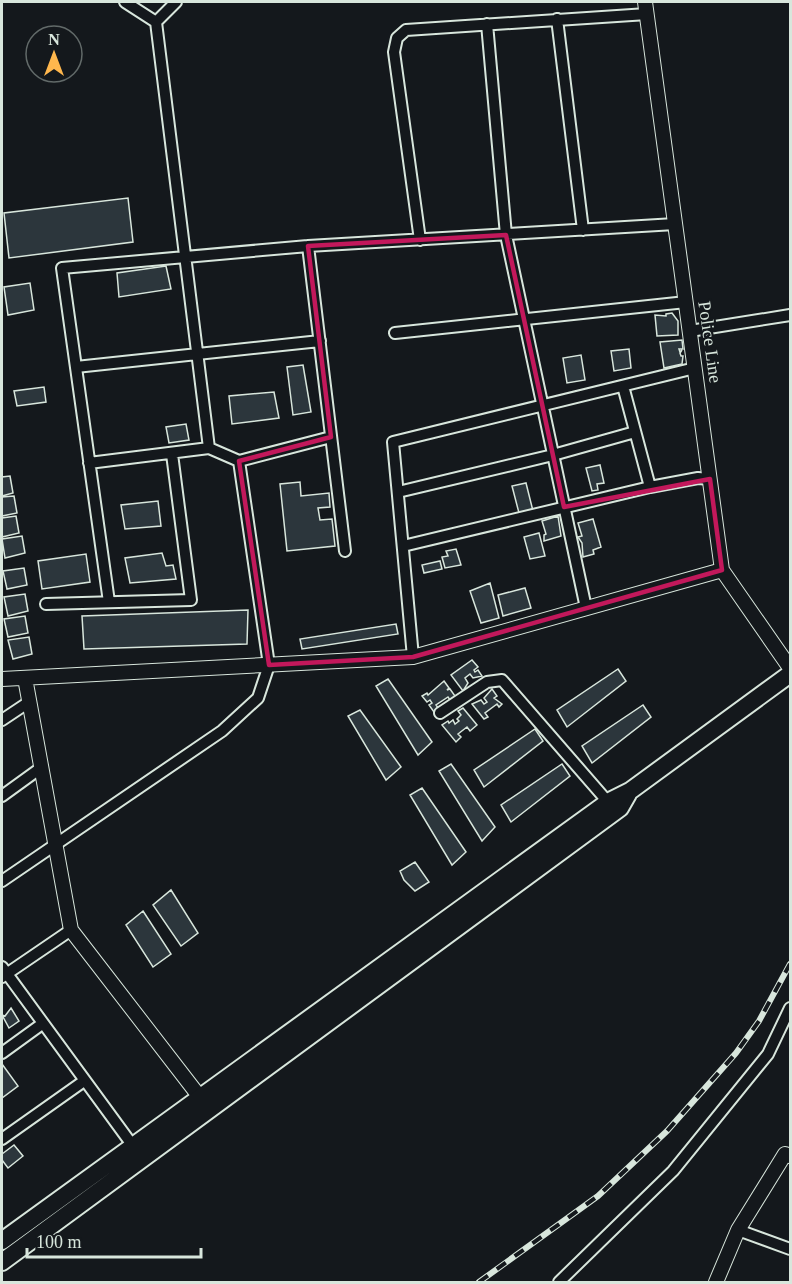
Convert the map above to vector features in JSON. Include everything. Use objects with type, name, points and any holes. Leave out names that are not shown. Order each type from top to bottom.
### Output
[{"type":"main road","points":[[2,1262],[205,1103],[608,802],[630,791],[790,674]]},
{"type":"main road","points":[[2,1241],[133,1146],[205,1103],[620,808],[630,791]]},
{"type":"street","points":[[125,2],[156,22]]},
{"type":"street","points":[[156,22],[177,2]]},
{"type":"street","points":[[420,240],[394,52],[397,38],[406,30],[557,19],[646,8]]},
{"type":"street","name":"Police Line","points":[[646,8],[722,570],[790,668]]},
{"type":"street","points":[[557,19],[583,230]]},
{"type":"street","points":[[156,22],[183,255],[209,448]]},
{"type":"street","points":[[487,24],[506,235],[586,608]]},
{"type":"street","points":[[109,602],[62,268],[183,255],[308,246],[675,224]]},
{"type":"street","points":[[308,246],[345,551]]},
{"type":"street","points":[[395,333],[686,302]]},
{"type":"street","points":[[690,331],[790,315]]},
{"type":"street","points":[[76,367],[320,341]]},
{"type":"street","points":[[414,657],[393,442],[695,368]]},
{"type":"street","points":[[623,386],[650,487]]},
{"type":"street","points":[[398,492],[553,455],[635,432]]},
{"type":"street","points":[[89,463],[209,448],[239,461],[331,437]]},
{"type":"street","points":[[46,604],[191,600],[172,454]]},
{"type":"street","points":[[2,880],[56,841],[222,731],[258,698],[269,665],[239,461]]},
{"type":"street","points":[[403,546],[650,487],[698,478],[710,479]]},
{"type":"street","points":[[2,679],[414,657],[722,570]]},
{"type":"street","points":[[25,678],[71,930],[205,1103]]},
{"type":"street","points":[[440,713],[487,682],[502,680],[608,802]]},
{"type":"street","points":[[2,720],[29,702]]},
{"type":"street","points":[[2,796],[42,766]]},
{"type":"street","points":[[71,930],[3,973],[133,1146]]},
{"type":"street","points":[[559,1282],[673,1171],[768,1054],[790,1008]]},
{"type":"street","points":[[2,1053],[42,1023]]},
{"type":"street","points":[[2,1139],[84,1081]]},
{"type":"street","points":[[716,1282],[738,1230],[789,1151]]},
{"type":"street","points":[[738,1230],[790,1249]]},
{"type":"highlighted area","points":[[506,235],[564,507],[710,479],[722,570],[413,657],[269,665],[239,461],[331,437],[308,246]]},
{"type":"building","points":[[128,198],[133,242],[9,258],[4,213]]},
{"type":"building","points":[[166,266],[171,289],[119,297],[117,273]]},
{"type":"building","points":[[30,283],[34,310],[8,315],[4,287]]},
{"type":"building","points":[[672,313],[678,321],[678,335],[657,336],[655,315],[666,316]]},
{"type":"building","points":[[682,340],[683,349],[679,349],[680,352],[682,350],[680,353],[683,356],[682,364],[664,368],[660,342]]},
{"type":"building","points":[[629,349],[631,368],[614,371],[611,351]]},
{"type":"building","points":[[581,355],[585,380],[567,383],[563,358]]},
{"type":"building","points":[[303,365],[311,412],[293,415],[287,367]]},
{"type":"building","points":[[44,387],[46,402],[17,406],[14,391]]},
{"type":"building","points":[[274,392],[279,418],[232,424],[229,396]]},
{"type":"building","points":[[186,424],[189,440],[169,443],[166,427]]},
{"type":"building","points":[[600,465],[604,483],[597,484],[598,490],[592,491],[586,468]]},
{"type":"building","points":[[10,476],[13,493],[2,496],[2,477]]},
{"type":"building","points":[[300,482],[301,496],[329,493],[330,507],[318,508],[320,520],[332,519],[335,546],[287,551],[280,484]]},
{"type":"building","points":[[526,483],[533,511],[519,513],[512,486]]},
{"type":"building","points":[[14,496],[17,513],[2,516],[2,497]]},
{"type":"building","points":[[158,501],[161,526],[125,529],[121,505]]},
{"type":"building","points":[[16,516],[19,533],[2,537],[2,518]]},
{"type":"building","points":[[558,516],[561,536],[544,541],[546,534],[542,521]]},
{"type":"building","points":[[593,519],[601,547],[593,550],[594,554],[583,557],[582,543],[578,537],[582,536],[578,523]]},
{"type":"building","points":[[539,533],[545,556],[530,559],[524,537]]},
{"type":"building","points":[[22,536],[25,553],[5,558],[2,539]]},
{"type":"building","points":[[456,549],[461,565],[445,568],[442,557],[448,556],[446,551]]},
{"type":"building","points":[[162,553],[166,566],[173,565],[176,579],[130,583],[125,558]]},
{"type":"building","points":[[86,554],[90,582],[42,589],[38,561]]},
{"type":"building","points":[[440,561],[442,569],[424,573],[422,565]]},
{"type":"building","points":[[24,568],[27,585],[7,589],[3,571]]},
{"type":"building","points":[[490,583],[499,618],[481,623],[470,591]]},
{"type":"building","points":[[525,588],[531,608],[503,616],[498,595]]},
{"type":"building","points":[[25,594],[28,611],[8,616],[4,597]]},
{"type":"building","points":[[248,610],[247,644],[84,649],[82,616]]},
{"type":"building","points":[[25,616],[28,633],[8,637],[4,619]]},
{"type":"building","points":[[396,624],[398,634],[302,649],[300,639]]},
{"type":"building","points":[[29,637],[32,654],[13,659],[8,640]]},
{"type":"building","points":[[472,660],[478,667],[474,670],[475,672],[478,670],[482,676],[473,678],[470,674],[465,678],[468,683],[463,691],[451,675]]},
{"type":"building","points":[[618,669],[626,681],[567,727],[557,710]]},
{"type":"building","points":[[388,679],[432,742],[418,755],[376,686]]},
{"type":"building","points":[[444,681],[449,688],[447,690],[450,689],[455,696],[450,700],[448,697],[436,705],[439,709],[434,712],[429,705],[432,703],[430,700],[427,702],[422,696],[427,693],[428,695]]},
{"type":"building","points":[[492,689],[497,696],[494,698],[502,704],[499,707],[497,704],[485,713],[488,717],[484,719],[472,704],[481,700],[484,704],[487,702],[484,698]]},
{"type":"building","points":[[643,705],[651,717],[592,763],[582,746]]},
{"type":"building","points":[[463,708],[477,725],[470,731],[467,727],[458,734],[461,737],[456,742],[442,725],[448,721],[449,723],[453,720],[455,724],[459,721],[457,719],[461,715],[458,711]]},
{"type":"building","points":[[360,710],[401,767],[386,780],[348,716]]},
{"type":"building","points":[[535,729],[543,741],[484,787],[474,770]]},
{"type":"building","points":[[451,764],[495,827],[482,841],[439,771]]},
{"type":"building","points":[[562,764],[570,776],[511,822],[501,805]]},
{"type":"building","points":[[422,788],[466,852],[452,865],[410,795]]},
{"type":"building","points":[[415,862],[429,882],[415,891],[404,880],[400,871]]},
{"type":"building","points":[[171,890],[198,933],[181,946],[153,905]]},
{"type":"building","points":[[143,911],[171,954],[153,967],[126,925]]},
{"type":"building","points":[[11,1008],[19,1021],[9,1028],[2,1015],[5,1016]]},
{"type":"building","points":[[2,1064],[18,1086],[2,1098]]},
{"type":"building","points":[[14,1145],[23,1156],[8,1168],[2,1160],[2,1154]]},
{"type":"railway","points":[[479,1282],[598,1196],[667,1131],[736,1053],[759,1021],[790,964]]}]
